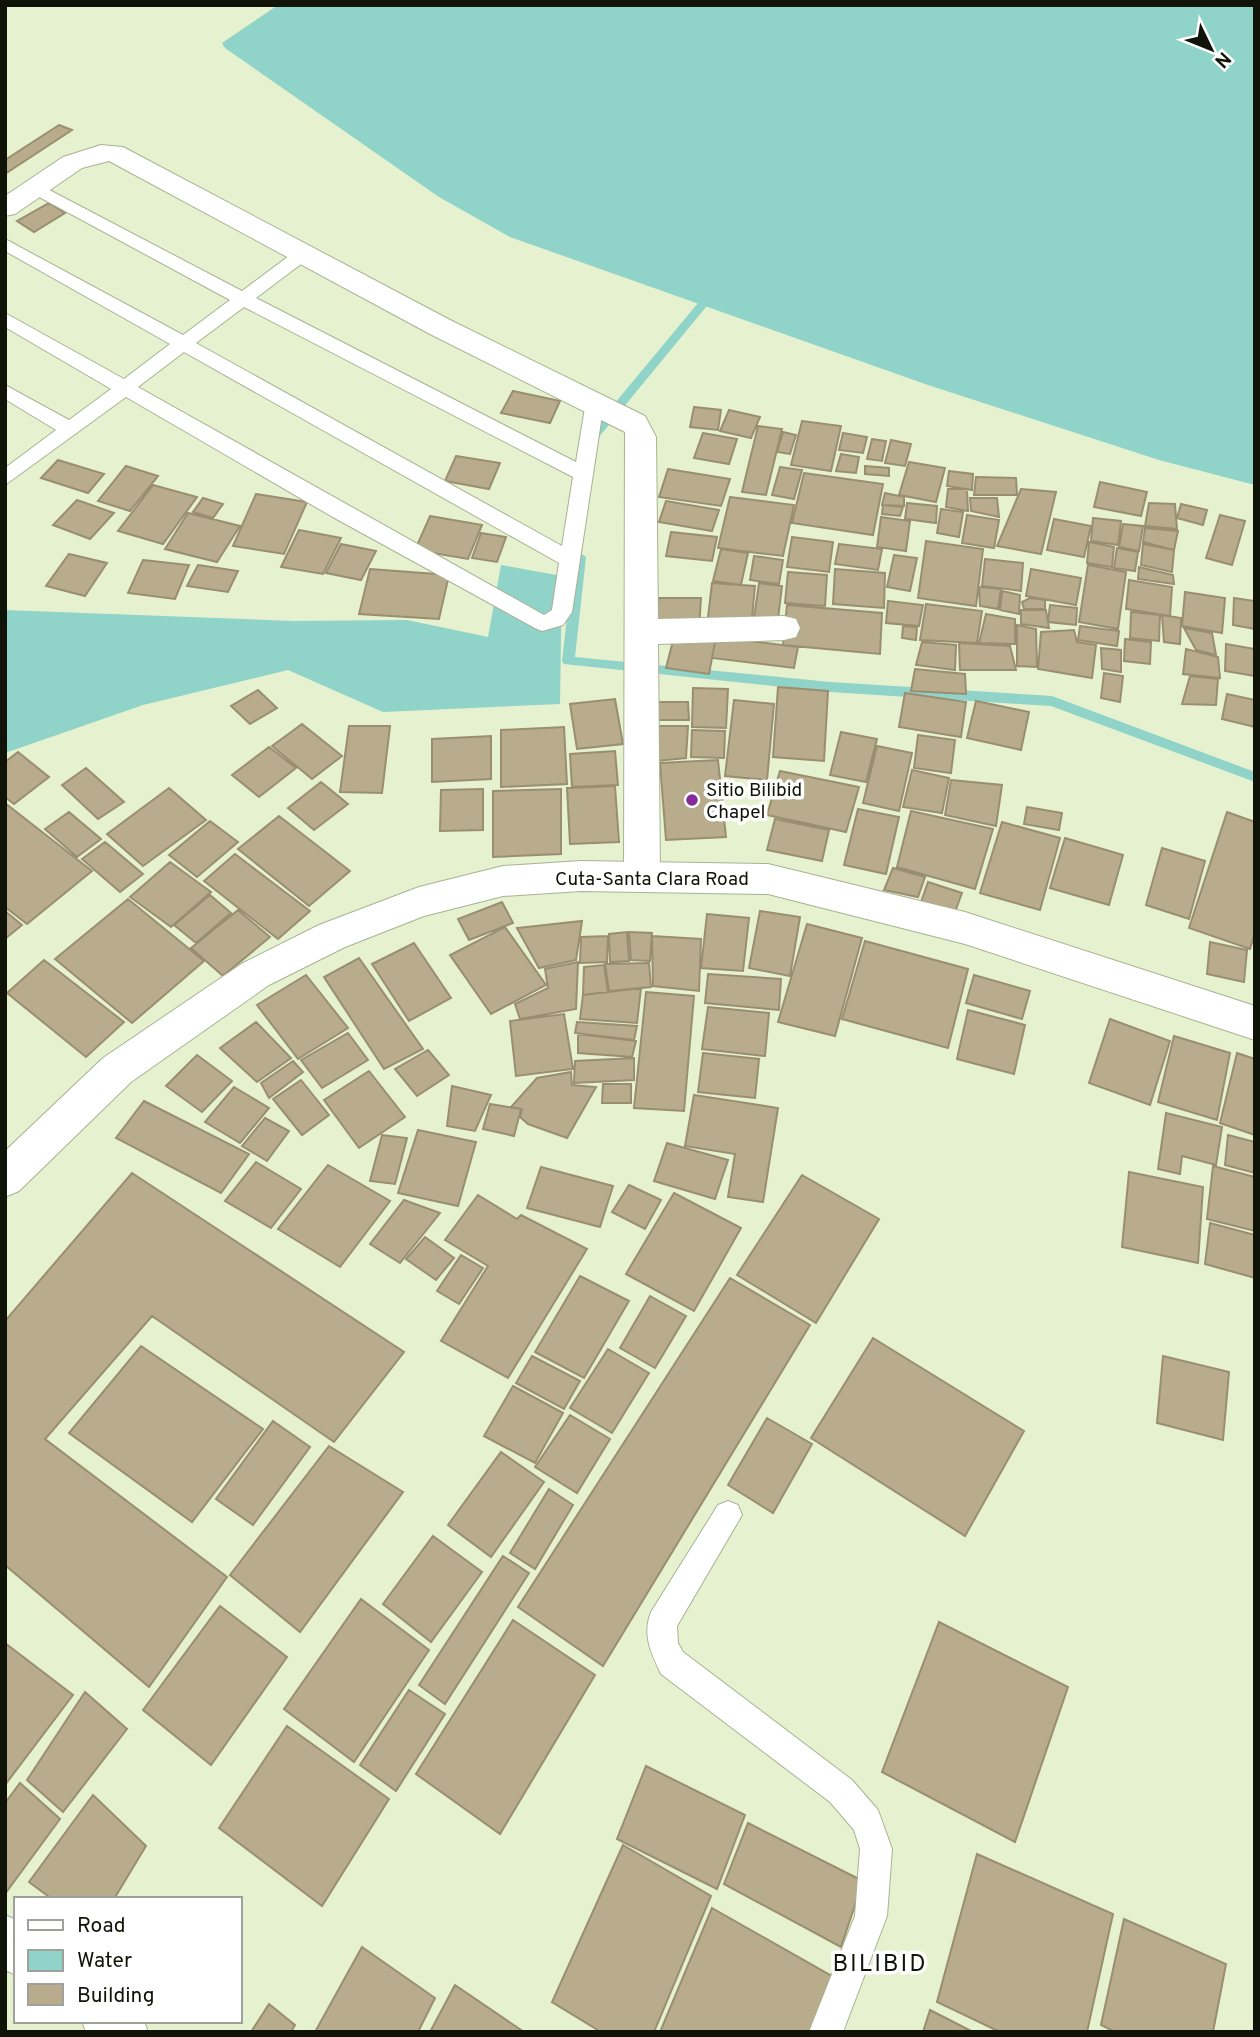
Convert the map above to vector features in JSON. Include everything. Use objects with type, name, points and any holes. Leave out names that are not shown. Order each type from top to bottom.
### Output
[{"type":"street","points":[[5,208],[86,154],[104,151],[114,153],[440,327],[613,411],[640,430],[642,876]]},
{"type":"street","points":[[642,661],[784,628]]},
{"type":"street","name":"Cuta-Santa Clara Road","points":[[5,1178],[117,1070],[256,974],[332,936],[419,902],[503,881],[581,876],[768,879],[965,928],[1255,1023]]},
{"type":"lane","points":[[36,188],[243,299],[584,474]]},
{"type":"lane","points":[[5,244],[570,560]]},
{"type":"lane","points":[[6,477],[303,254]]},
{"type":"lane","points":[[5,319],[534,620],[551,623],[560,616],[584,474],[613,411]]},
{"type":"lane","points":[[5,391],[70,429]]},
{"type":"lane","points":[[728,1515],[662,1623],[663,1645],[672,1663],[841,1791],[867,1821],[876,1849],[871,1916],[826,2032]]},
{"type":"water","points":[[278,5],[1255,5],[1255,485],[1159,460],[928,385],[510,237],[439,197],[225,48],[222,43]]},
{"type":"water","points":[[501,565],[562,576],[560,704],[383,712],[288,670],[143,705],[5,753],[5,610],[293,621],[407,620],[488,637]]},
{"type":"building","points":[[59,125],[72,130],[5,174],[5,160]]},
{"type":"building","points":[[49,203],[65,213],[34,232],[17,221]]},
{"type":"building","points":[[513,391],[560,401],[550,423],[501,413]]},
{"type":"building","points":[[694,407],[721,410],[718,430],[690,427]]},
{"type":"building","points":[[729,410],[760,417],[751,438],[720,431]]},
{"type":"building","points":[[802,421],[841,426],[831,471],[791,465]]},
{"type":"building","points":[[758,426],[782,429],[766,495],[742,492]]},
{"type":"building","points":[[783,432],[796,435],[790,454],[777,452]]},
{"type":"building","points":[[703,433],[737,439],[729,464],[694,458]]},
{"type":"building","points":[[843,433],[867,437],[863,453],[839,450]]},
{"type":"building","points":[[872,439],[886,441],[882,461],[867,459]]},
{"type":"building","points":[[891,440],[911,444],[905,466],[885,463]]},
{"type":"building","points":[[841,454],[859,457],[856,473],[836,471]]},
{"type":"building","points":[[456,456],[500,463],[489,489],[445,481]]},
{"type":"building","points":[[58,460],[104,474],[88,493],[41,478]]},
{"type":"building","points":[[909,462],[945,468],[936,502],[899,495]]},
{"type":"building","points":[[126,466],[158,476],[130,511],[98,501]]},
{"type":"building","points":[[865,466],[889,468],[889,476],[865,474]]},
{"type":"building","points":[[780,467],[802,470],[794,499],[772,495]]},
{"type":"building","points":[[668,469],[730,479],[721,506],[659,497]]},
{"type":"building","points":[[949,471],[973,474],[972,490],[947,486]]},
{"type":"building","points":[[804,473],[883,484],[873,535],[792,523]]},
{"type":"building","points":[[976,477],[1016,478],[1017,495],[974,495]]},
{"type":"building","points":[[1100,482],[1147,492],[1141,516],[1094,507]]},
{"type":"building","points":[[153,485],[197,497],[163,544],[118,531]]},
{"type":"building","points":[[948,489],[967,489],[968,511],[946,507]]},
{"type":"building","points":[[1021,489],[1056,492],[1041,554],[997,546]]},
{"type":"building","points":[[885,493],[904,497],[904,506],[882,505]]},
{"type":"building","points":[[256,494],[307,502],[284,554],[233,546]]},
{"type":"building","points":[[730,497],[794,505],[783,556],[718,548]]},
{"type":"building","points":[[203,498],[223,504],[213,518],[193,512]]},
{"type":"building","points":[[970,498],[997,498],[999,517],[971,511]]},
{"type":"building","points":[[77,500],[114,513],[90,539],[53,525]]},
{"type":"building","points":[[666,501],[719,510],[712,531],[659,522]]},
{"type":"building","points":[[907,503],[937,506],[936,523],[905,519]]},
{"type":"building","points":[[1149,503],[1175,504],[1177,529],[1145,526]]},
{"type":"building","points":[[1181,504],[1207,510],[1203,525],[1177,518]]},
{"type":"building","points":[[883,505],[903,507],[900,516],[882,514]]},
{"type":"building","points":[[941,509],[963,512],[959,537],[937,533]]},
{"type":"building","points":[[188,513],[240,526],[217,562],[165,549]]},
{"type":"building","points":[[967,515],[999,520],[994,548],[962,543]]},
{"type":"building","points":[[1220,515],[1245,521],[1232,565],[1206,558]]},
{"type":"building","points":[[430,516],[482,525],[468,559],[415,550]]},
{"type":"building","points":[[881,517],[910,521],[906,551],[877,547]]},
{"type":"building","points":[[1093,518],[1121,521],[1118,545],[1091,541]]},
{"type":"building","points":[[1054,519],[1091,526],[1084,557],[1047,550]]},
{"type":"building","points":[[1123,524],[1143,526],[1139,551],[1119,547]]},
{"type":"building","points":[[1145,528],[1178,531],[1174,550],[1143,542]]},
{"type":"building","points":[[299,530],[341,538],[323,574],[281,567]]},
{"type":"building","points":[[671,532],[717,537],[712,561],[666,556]]},
{"type":"building","points":[[481,533],[506,537],[497,562],[472,558]]},
{"type":"building","points":[[792,537],[833,542],[829,572],[787,567]]},
{"type":"building","points":[[926,541],[983,549],[976,606],[918,598]]},
{"type":"building","points":[[1089,542],[1114,547],[1112,567],[1087,563]]},
{"type":"building","points":[[341,544],[376,551],[361,580],[326,573]]},
{"type":"building","points":[[839,544],[882,549],[878,570],[835,564]]},
{"type":"building","points":[[1143,544],[1174,550],[1172,572],[1141,565]]},
{"type":"building","points":[[1117,548],[1138,552],[1135,571],[1114,568]]},
{"type":"building","points":[[721,549],[748,553],[741,585],[713,581]]},
{"type":"building","points":[[69,554],[107,563],[85,596],[46,586]]},
{"type":"building","points":[[894,555],[917,558],[910,591],[887,587]]},
{"type":"building","points":[[754,556],[783,560],[779,584],[750,580]]},
{"type":"building","points":[[985,559],[1023,563],[1021,591],[982,586]]},
{"type":"building","points":[[143,560],[189,565],[175,599],[128,593]]},
{"type":"building","points":[[198,565],[238,571],[228,592],[187,586]]},
{"type":"building","points":[[1088,565],[1126,572],[1118,629],[1079,622]]},
{"type":"building","points":[[1139,567],[1173,575],[1174,584],[1138,579]]},
{"type":"building","points":[[370,569],[449,575],[439,619],[359,614]]},
{"type":"building","points":[[835,569],[885,573],[884,608],[833,604]]},
{"type":"building","points":[[1031,569],[1081,578],[1076,605],[1026,596]]},
{"type":"building","points":[[788,572],[827,575],[825,606],[785,603]]},
{"type":"building","points":[[1129,580],[1172,587],[1170,616],[1126,609]]},
{"type":"building","points":[[712,583],[755,586],[751,629],[707,626]]},
{"type":"building","points":[[759,583],[782,586],[777,627],[753,625]]},
{"type":"building","points":[[979,587],[1001,589],[998,609],[980,606]]},
{"type":"building","points":[[1002,591],[1020,595],[1019,614],[1000,610]]},
{"type":"building","points":[[1185,592],[1225,598],[1222,633],[1182,626]]},
{"type":"building","points":[[659,598],[701,598],[699,629],[653,625]]},
{"type":"building","points":[[1030,598],[1045,600],[1045,609],[1024,609],[1022,602]]},
{"type":"building","points":[[1234,598],[1255,601],[1255,629],[1233,625]]},
{"type":"building","points":[[888,601],[923,605],[919,626],[886,623]]},
{"type":"building","points":[[926,604],[982,611],[977,643],[920,640]]},
{"type":"building","points":[[787,605],[882,613],[880,654],[783,645]]},
{"type":"building","points":[[1050,605],[1077,608],[1076,625],[1048,622]]},
{"type":"building","points":[[1021,610],[1046,610],[1049,628],[1021,624]]},
{"type":"building","points":[[1131,612],[1160,615],[1159,641],[1130,638]]},
{"type":"building","points":[[986,614],[1015,619],[1015,644],[979,643]]},
{"type":"building","points":[[1162,615],[1181,618],[1180,644],[1164,642]]},
{"type":"building","points":[[1017,625],[1036,629],[1037,667],[1017,666]]},
{"type":"building","points":[[903,626],[917,627],[916,640],[902,638]]},
{"type":"building","points":[[1080,626],[1119,631],[1117,646],[1078,640]]},
{"type":"building","points":[[1184,628],[1212,633],[1216,655],[1196,650]]},
{"type":"building","points":[[1074,630],[1077,642],[1096,645],[1092,678],[1038,669],[1041,632]]},
{"type":"building","points":[[675,633],[716,637],[709,674],[666,668]]},
{"type":"building","points":[[716,637],[798,647],[794,668],[712,658]]},
{"type":"building","points":[[1125,639],[1151,642],[1150,664],[1124,661]]},
{"type":"building","points":[[922,642],[956,645],[955,670],[916,665]]},
{"type":"building","points":[[959,643],[1010,646],[1016,670],[960,670]]},
{"type":"building","points":[[1226,644],[1255,649],[1255,676],[1225,671]]},
{"type":"building","points":[[1101,648],[1121,650],[1121,672],[1102,669]]},
{"type":"building","points":[[1186,649],[1218,657],[1220,678],[1183,674]]},
{"type":"building","points":[[915,669],[965,674],[966,694],[911,691]]},
{"type":"building","points":[[1104,673],[1123,676],[1120,702],[1101,698]]},
{"type":"building","points":[[1190,676],[1218,679],[1216,705],[1182,704]]},
{"type":"building","points":[[778,687],[828,691],[824,761],[773,757]]},
{"type":"building","points":[[693,688],[728,689],[726,728],[692,727]]},
{"type":"building","points":[[258,690],[277,708],[250,724],[231,706]]},
{"type":"building","points":[[905,693],[966,702],[961,737],[899,727]]},
{"type":"building","points":[[1227,694],[1255,700],[1255,727],[1222,719]]},
{"type":"building","points":[[615,699],[623,744],[577,749],[570,704]]},
{"type":"building","points":[[734,700],[774,704],[767,780],[725,776]]},
{"type":"building","points":[[976,701],[1029,712],[1021,750],[967,738]]},
{"type":"building","points":[[651,702],[688,702],[689,720],[651,720]]},
{"type":"building","points":[[302,724],[342,756],[312,779],[272,746]]},
{"type":"building","points":[[349,726],[390,726],[382,793],[340,792]]},
{"type":"building","points":[[653,726],[688,726],[686,758],[656,761]]},
{"type":"building","points":[[564,727],[567,784],[501,787],[501,730]]},
{"type":"building","points":[[692,730],[725,731],[724,758],[691,757]]},
{"type":"building","points":[[841,732],[877,739],[866,782],[830,775]]},
{"type":"building","points":[[918,735],[955,740],[951,773],[914,768]]},
{"type":"building","points":[[491,736],[491,779],[432,782],[432,739]]},
{"type":"building","points":[[877,746],[912,753],[899,811],[863,803]]},
{"type":"building","points":[[269,747],[296,768],[259,797],[232,775]]},
{"type":"building","points":[[615,751],[618,785],[572,787],[570,754]]},
{"type":"building","points":[[18,752],[49,777],[14,804],[5,797],[5,762]]},
{"type":"building","name":"Sitio Bilibid Chapel","points":[[718,760],[726,837],[666,840],[660,763]]},
{"type":"building","points":[[86,768],[124,802],[98,819],[62,785]]},
{"type":"building","points":[[912,770],[949,778],[942,813],[903,807]]},
{"type":"building","points":[[780,771],[859,787],[846,832],[767,815]]},
{"type":"building","points":[[951,780],[1002,785],[996,826],[945,815]]},
{"type":"building","points":[[321,782],[348,804],[314,830],[288,808]]},
{"type":"building","points":[[615,786],[619,842],[570,844],[567,788]]},
{"type":"building","points":[[169,788],[206,820],[143,866],[107,834]]},
{"type":"building","points":[[483,789],[483,830],[440,831],[441,790]]},
{"type":"building","points":[[561,789],[561,854],[493,857],[493,791]]},
{"type":"building","points":[[5,803],[92,871],[27,924],[5,907]]},
{"type":"building","points":[[1027,807],[1062,813],[1059,830],[1024,824]]},
{"type":"building","points":[[858,809],[899,817],[886,874],[844,865]]},
{"type":"building","points":[[911,811],[993,829],[975,889],[897,867]]},
{"type":"building","points":[[69,812],[101,839],[77,857],[45,829]]},
{"type":"building","points":[[1227,812],[1255,822],[1255,932],[1250,949],[1189,928]]},
{"type":"building","points":[[279,816],[350,871],[309,906],[238,849]]},
{"type":"building","points":[[775,819],[829,830],[822,861],[767,850]]},
{"type":"building","points":[[210,821],[238,842],[197,877],[169,855]]},
{"type":"building","points":[[1002,822],[1060,838],[1040,910],[980,893]]},
{"type":"building","points":[[1065,838],[1123,855],[1109,905],[1050,888]]},
{"type":"building","points":[[105,842],[143,874],[120,892],[82,859]]},
{"type":"building","points":[[1162,848],[1205,861],[1189,919],[1146,905]]},
{"type":"building","points":[[235,854],[310,911],[278,939],[204,881]]},
{"type":"building","points":[[170,862],[211,892],[171,927],[130,897]]},
{"type":"building","points":[[893,868],[925,877],[918,897],[884,890]]},
{"type":"building","points":[[928,882],[962,893],[955,912],[921,902]]},
{"type":"building","points":[[210,895],[231,913],[196,943],[174,925]]},
{"type":"building","points":[[128,899],[204,961],[132,1023],[55,959]]},
{"type":"building","points":[[502,902],[513,923],[469,940],[458,919]]},
{"type":"building","points":[[238,910],[270,937],[223,976],[191,948]]},
{"type":"building","points":[[5,911],[22,925],[5,939]]},
{"type":"building","points":[[760,911],[800,917],[790,976],[749,968]]},
{"type":"building","points":[[707,914],[749,918],[743,971],[701,968]]},
{"type":"building","points":[[582,921],[576,960],[539,968],[517,928]]},
{"type":"building","points":[[807,924],[862,938],[835,1036],[778,1022]]},
{"type":"building","points":[[505,927],[546,985],[491,1014],[450,955]]},
{"type":"building","points":[[627,932],[629,961],[610,962],[609,934]]},
{"type":"building","points":[[629,932],[652,933],[650,961],[631,960]]},
{"type":"building","points":[[608,936],[607,962],[580,963],[581,937]]},
{"type":"building","points":[[652,936],[701,939],[699,991],[653,986]]},
{"type":"building","points":[[865,941],[968,969],[948,1048],[842,1019]]},
{"type":"building","points":[[1210,942],[1247,950],[1244,982],[1207,974]]},
{"type":"building","points":[[414,943],[451,998],[409,1021],[372,964]]},
{"type":"building","points":[[359,958],[423,1049],[384,1069],[324,977]]},
{"type":"building","points":[[44,960],[124,1022],[86,1057],[7,993]]},
{"type":"building","points":[[578,962],[576,1009],[520,1019],[515,1004],[548,988],[545,969]]},
{"type":"building","points":[[649,963],[651,987],[609,991],[605,964]]},
{"type":"building","points":[[604,965],[608,992],[583,995],[584,967]]},
{"type":"building","points":[[708,974],[781,979],[779,1010],[705,1003]]},
{"type":"building","points":[[306,975],[348,1028],[298,1059],[257,1005]]},
{"type":"building","points":[[974,975],[1030,991],[1022,1019],[966,1003]]},
{"type":"building","points":[[641,988],[637,1023],[580,1019],[583,995]]},
{"type":"building","points":[[646,992],[694,996],[684,1111],[634,1108]]},
{"type":"building","points":[[708,1007],[769,1013],[765,1056],[702,1049]]},
{"type":"building","points":[[968,1010],[1025,1025],[1014,1074],[957,1059]]},
{"type":"building","points":[[564,1014],[573,1069],[516,1076],[510,1021]]},
{"type":"building","points":[[1110,1019],[1170,1041],[1150,1105],[1089,1083]]},
{"type":"building","points":[[256,1022],[291,1058],[257,1082],[220,1048]]},
{"type":"building","points":[[577,1022],[637,1026],[634,1040],[575,1033]]},
{"type":"building","points":[[348,1033],[368,1060],[322,1088],[301,1060]]},
{"type":"building","points":[[578,1034],[636,1041],[632,1057],[578,1053]]},
{"type":"building","points":[[1174,1036],[1230,1053],[1217,1120],[1158,1102]]},
{"type":"building","points":[[428,1050],[449,1075],[417,1096],[395,1069]]},
{"type":"building","points":[[703,1053],[759,1059],[755,1098],[698,1092]]},
{"type":"building","points":[[1237,1053],[1255,1059],[1255,1135],[1220,1123]]},
{"type":"building","points":[[197,1055],[232,1081],[202,1112],[166,1086]]},
{"type":"building","points":[[634,1058],[634,1080],[574,1083],[575,1061]]},
{"type":"building","points":[[293,1061],[303,1072],[269,1098],[261,1083]]},
{"type":"building","points":[[369,1071],[405,1117],[359,1148],[324,1100]]},
{"type":"building","points":[[571,1072],[572,1085],[596,1087],[567,1138],[528,1124],[520,1117],[522,1109],[511,1107],[537,1078]]},
{"type":"building","points":[[301,1080],[329,1115],[302,1135],[273,1099]]},
{"type":"building","points":[[603,1084],[631,1084],[631,1103],[602,1103]]},
{"type":"building","points":[[452,1086],[491,1095],[475,1131],[447,1126]]},
{"type":"building","points":[[234,1087],[269,1108],[240,1143],[205,1122]]},
{"type":"building","points":[[694,1095],[778,1108],[763,1202],[728,1197],[735,1154],[685,1146]]},
{"type":"building","points":[[144,1101],[249,1154],[221,1193],[116,1138]]},
{"type":"building","points":[[490,1104],[521,1109],[514,1136],[483,1129]]},
{"type":"building","points":[[1166,1113],[1222,1127],[1216,1165],[1182,1156],[1180,1174],[1158,1169]]},
{"type":"building","points":[[265,1118],[289,1131],[267,1161],[242,1146]]},
{"type":"building","points":[[418,1130],[476,1142],[458,1206],[398,1193]]},
{"type":"building","points":[[382,1135],[407,1138],[395,1184],[370,1181]]},
{"type":"building","points":[[1228,1135],[1255,1142],[1255,1173],[1225,1165]]},
{"type":"building","points":[[667,1143],[728,1160],[715,1199],[654,1181]]},
{"type":"building","points":[[256,1162],[301,1189],[271,1228],[225,1201]]},
{"type":"building","points":[[328,1165],[390,1201],[340,1267],[278,1229]]},
{"type":"building","points":[[1213,1166],[1255,1177],[1255,1231],[1207,1219]]},
{"type":"building","points":[[541,1167],[613,1186],[600,1227],[527,1208]]},
{"type":"building","points":[[1129,1172],[1203,1187],[1198,1263],[1122,1247]]},
{"type":"building","points":[[132,1173],[404,1352],[334,1442],[152,1316],[45,1439],[227,1577],[149,1687],[5,1565],[5,1321]]},
{"type":"building","points":[[802,1175],[879,1219],[816,1323],[737,1275]]},
{"type":"building","points":[[629,1185],[661,1200],[645,1229],[612,1212]]},
{"type":"building","points":[[674,1193],[741,1228],[694,1311],[626,1274]]},
{"type":"building","points":[[478,1195],[517,1219],[521,1215],[587,1249],[508,1378],[441,1341],[488,1266],[445,1240]]},
{"type":"building","points":[[404,1200],[440,1213],[400,1263],[370,1244]]},
{"type":"building","points":[[1210,1223],[1255,1235],[1255,1278],[1205,1264]]},
{"type":"building","points":[[425,1237],[454,1258],[436,1280],[406,1259]]},
{"type":"building","points":[[461,1255],[483,1268],[459,1304],[437,1291]]},
{"type":"building","points":[[580,1276],[629,1301],[584,1378],[535,1352]]},
{"type":"building","points":[[730,1278],[810,1325],[603,1666],[518,1607]]},
{"type":"building","points":[[650,1296],[686,1316],[655,1368],[620,1348]]},
{"type":"building","points":[[873,1338],[1024,1431],[965,1536],[811,1438]]},
{"type":"building","points":[[141,1346],[263,1429],[192,1522],[69,1433]]},
{"type":"building","points":[[608,1349],[649,1373],[612,1433],[570,1408]]},
{"type":"building","points":[[532,1356],[580,1381],[564,1409],[516,1383]]},
{"type":"building","points":[[1163,1356],[1229,1372],[1223,1440],[1157,1423]]},
{"type":"building","points":[[513,1386],[563,1413],[535,1463],[484,1436]]},
{"type":"building","points":[[570,1415],[610,1439],[577,1493],[535,1467]]},
{"type":"building","points":[[767,1418],[812,1444],[773,1513],[728,1485]]},
{"type":"building","points":[[273,1421],[310,1447],[253,1525],[216,1499]]},
{"type":"building","points":[[329,1446],[403,1492],[300,1632],[230,1575]]},
{"type":"building","points":[[501,1452],[544,1482],[491,1557],[448,1525]]},
{"type":"building","points":[[549,1489],[573,1505],[535,1569],[510,1553]]},
{"type":"building","points":[[433,1536],[482,1572],[431,1642],[383,1604]]},
{"type":"building","points":[[503,1556],[529,1573],[445,1704],[419,1685]]},
{"type":"building","points":[[361,1599],[429,1650],[354,1762],[284,1709]]},
{"type":"building","points":[[220,1606],[287,1657],[211,1765],[143,1710]]},
{"type":"building","points":[[513,1620],[595,1675],[500,1834],[416,1774]]},
{"type":"building","points":[[939,1622],[1068,1687],[1015,1842],[882,1772]]},
{"type":"building","points":[[5,1643],[73,1695],[5,1785]]},
{"type":"building","points":[[409,1690],[445,1714],[396,1791],[360,1765]]},
{"type":"building","points":[[85,1692],[127,1729],[63,1812],[27,1780]]},
{"type":"building","points":[[287,1726],[389,1799],[322,1906],[219,1828]]},
{"type":"building","points":[[646,1766],[745,1815],[717,1889],[617,1839]]},
{"type":"building","points":[[20,1783],[60,1819],[5,1894],[5,1803]]},
{"type":"building","points":[[93,1795],[146,1846],[115,1897],[49,1897],[29,1882]]},
{"type":"building","points":[[748,1823],[863,1881],[841,1947],[724,1884]]},
{"type":"building","points":[[623,1845],[711,1896],[654,2032],[601,2032],[552,2002]]},
{"type":"building","points":[[977,1854],[1113,1914],[1087,2032],[1000,2032],[937,2002]]},
{"type":"building","points":[[712,1908],[837,1979],[817,2032],[660,2032]]},
{"type":"building","points":[[1124,1919],[1226,1964],[1213,2032],[1115,2032],[1101,2025]]},
{"type":"building","points":[[362,1947],[435,1998],[418,2032],[315,2032]]},
{"type":"building","points":[[455,1985],[524,2032],[430,2032]]},
{"type":"building","points":[[269,2004],[295,2025],[291,2032],[251,2032]]},
{"type":"building","points":[[930,2010],[973,2032],[923,2032]]},
{"type":"waterway","points":[[593,443],[594,436],[702,305]]},
{"type":"waterway","points":[[580,557],[568,661],[830,687],[1052,701],[1255,777]]},
{"type":"place","name":"Sitio Bilibid Chapel","points":[[692,800]]},
{"type":"district","name":"BILIBID","points":[[880,1963]]}]
